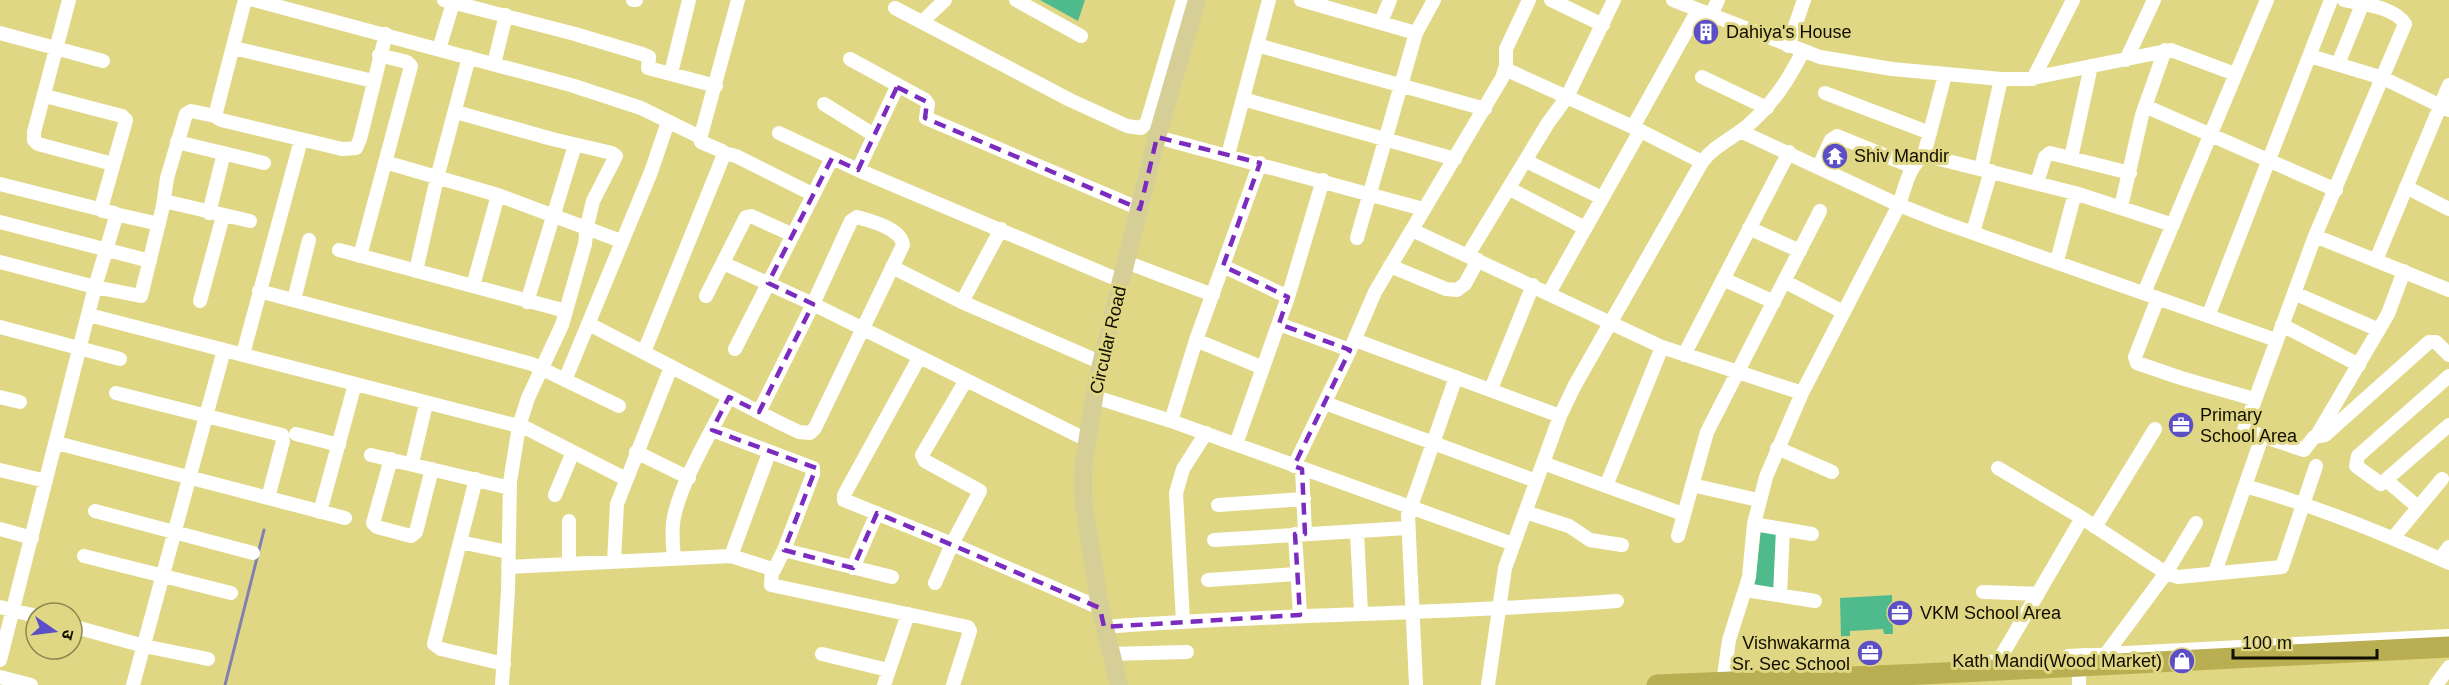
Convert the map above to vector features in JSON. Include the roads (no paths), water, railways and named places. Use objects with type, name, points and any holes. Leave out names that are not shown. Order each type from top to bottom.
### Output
[{"type":"highway","points":[[1658,685],[1920,680],[1953,672],[2449,647]]},
{"type":"main road","name":"Circular Road","points":[[1119,685],[1100,608],[1083,498],[1083,469],[1095,397],[1121,281],[1157,137],[1197,0]]},
{"type":"street","points":[[215,116],[245,0]]},
{"type":"street","points":[[254,0],[283,4],[620,101],[700,137]]},
{"type":"street","points":[[671,74],[689,0]]},
{"type":"street","points":[[738,0],[700,137],[701,142],[736,156],[812,194]]},
{"type":"street","points":[[922,22],[945,0]]},
{"type":"street","points":[[1016,0],[1081,36]]},
{"type":"street","points":[[895,9],[1093,111],[1127,126],[1141,128],[1147,122],[1182,0]]},
{"type":"street","points":[[1228,155],[1269,0]]},
{"type":"street","points":[[1301,0],[1323,3],[1416,33]]},
{"type":"street","points":[[1381,22],[1390,0]]},
{"type":"street","points":[[1357,238],[1416,33],[1434,0]]},
{"type":"street","points":[[1300,615],[1297,574],[1304,499],[1298,467],[1375,292],[1423,209],[1485,110],[1505,69],[1506,49],[1528,0]]},
{"type":"street","points":[[1551,0],[1603,25]]},
{"type":"street","points":[[1390,266],[1446,289],[1455,291],[1462,287],[1473,257],[1548,123],[1567,97],[1614,0]]},
{"type":"street","points":[[1673,0],[1803,51],[1833,60],[1945,75],[2033,79],[2165,50],[2179,51],[2235,74]]},
{"type":"street","points":[[1549,293],[1637,129],[1705,12],[1718,0]]},
{"type":"street","points":[[1788,45],[1804,0]]},
{"type":"street","points":[[2033,79],[2073,0]]},
{"type":"street","points":[[2126,60],[2154,0]]},
{"type":"street","points":[[2144,293],[2267,0]]},
{"type":"street","points":[[2209,314],[2331,0]]},
{"type":"street","points":[[2344,0],[2387,11],[2403,20],[2405,24],[2315,236],[2244,430],[2302,450],[2307,448],[2316,437],[2379,330],[2391,308],[2404,272]]},
{"type":"street","points":[[66,1],[45,96],[34,132],[34,141],[113,164]]},
{"type":"street","points":[[440,50],[448,1],[642,54],[649,57],[648,68],[716,86]]},
{"type":"street","points":[[2338,64],[2362,4]]},
{"type":"street","points":[[494,64],[506,15]]},
{"type":"street","points":[[0,33],[103,61]]},
{"type":"street","points":[[0,262],[95,287],[141,296],[164,201],[166,178],[187,112],[215,116],[221,120],[342,149],[356,148],[386,34]]},
{"type":"street","points":[[1257,45],[1485,110]]},
{"type":"street","points":[[234,48],[373,81]]},
{"type":"street","points":[[2121,207],[2145,106],[2165,50]]},
{"type":"street","points":[[1488,685],[1503,579],[1513,544],[1560,416],[1584,365],[1702,162],[1718,146],[1767,108],[1789,80],[1803,51]]},
{"type":"street","points":[[360,256],[411,66],[407,62],[379,55]]},
{"type":"street","points":[[2310,56],[2383,78],[2444,108]]},
{"type":"street","points":[[416,271],[437,178],[469,57]]},
{"type":"street","points":[[849,59],[927,102],[927,118],[1140,209]]},
{"type":"street","points":[[2071,158],[2091,66]]},
{"type":"street","points":[[1505,69],[1637,129],[1702,162]]},
{"type":"street","points":[[1715,684],[1749,577],[1758,500],[1777,448],[1802,393],[1899,204],[1913,167],[1924,154],[1945,75]]},
{"type":"street","points":[[1702,77],[1767,108]]},
{"type":"street","points":[[1973,232],[2001,79]]},
{"type":"street","points":[[2376,261],[2406,187],[2444,108],[2449,85]]},
{"type":"street","points":[[858,170],[897,87]]},
{"type":"street","points":[[1825,93],[1930,133]]},
{"type":"street","points":[[0,660],[105,249],[113,164],[126,121],[125,117],[45,96]]},
{"type":"street","points":[[1243,99],[1455,159]]},
{"type":"street","points":[[824,104],[874,135]]},
{"type":"street","points":[[2145,106],[2336,190]]},
{"type":"street","points":[[456,112],[612,153],[616,156],[596,193],[587,226],[585,244],[566,311],[528,398],[519,426],[510,488],[502,685]]},
{"type":"street","points":[[565,380],[651,172],[668,122]]},
{"type":"street","points":[[1740,131],[1899,204],[2276,340]]},
{"type":"street","points":[[779,133],[858,170],[1121,281]]},
{"type":"street","points":[[1819,166],[1831,140],[1837,135],[1913,167]]},
{"type":"street","points":[[1157,137],[1323,180],[1423,209]]},
{"type":"street","points":[[243,354],[302,140]]},
{"type":"street","points":[[177,142],[264,163]]},
{"type":"street","points":[[527,302],[575,145]]},
{"type":"street","points":[[1684,356],[1789,152]]},
{"type":"street","points":[[201,301],[224,153]]},
{"type":"street","points":[[644,352],[724,153]]},
{"type":"street","points":[[2037,183],[2047,154],[2053,153],[2130,173]]},
{"type":"street","points":[[1924,154],[2075,193],[2173,225]]},
{"type":"street","points":[[735,349],[832,158]]},
{"type":"street","points":[[1527,160],[1602,198]]},
{"type":"street","points":[[385,162],[498,195],[587,226],[621,241]]},
{"type":"street","points":[[1171,420],[1260,164]]},
{"type":"street","points":[[1236,444],[1288,297],[1323,180]]},
{"type":"street","points":[[0,184],[159,224]]},
{"type":"street","points":[[2406,187],[2449,209]]},
{"type":"street","points":[[1510,189],[1585,228]]},
{"type":"street","points":[[2057,261],[2075,193]]},
{"type":"street","points":[[473,286],[498,195]]},
{"type":"street","points":[[164,201],[250,221]]},
{"type":"street","points":[[1678,536],[1707,432],[1820,211]]},
{"type":"street","points":[[706,296],[748,216],[793,235]]},
{"type":"street","points":[[589,324],[729,397],[759,412],[799,432],[808,434],[813,431],[863,330],[903,244],[901,238],[882,226],[855,218],[849,224],[813,304],[759,412]]},
{"type":"street","points":[[0,222],[150,261]]},
{"type":"street","points":[[1749,228],[1800,250]]},
{"type":"street","points":[[962,302],[1001,230]]},
{"type":"street","points":[[1412,230],[1662,347],[1802,393]]},
{"type":"street","points":[[2315,236],[2449,290]]},
{"type":"street","points":[[294,300],[309,240]]},
{"type":"street","points":[[339,250],[566,311]]},
{"type":"street","points":[[1126,262],[1213,295]]},
{"type":"street","points":[[723,263],[813,304],[1087,440]]},
{"type":"street","points":[[1223,266],[1288,297]]},
{"type":"street","points":[[892,267],[962,302],[1102,363]]},
{"type":"street","points":[[1723,279],[1773,302]]},
{"type":"street","points":[[1784,281],[1844,312]]},
{"type":"street","points":[[1491,389],[1533,285]]},
{"type":"street","points":[[259,291],[512,358],[543,368],[619,406]]},
{"type":"street","points":[[2294,293],[2379,330]]},
{"type":"street","points":[[2158,298],[2135,357],[2137,363],[2254,399]]},
{"type":"street","points":[[89,315],[426,404],[519,426],[542,435],[626,479]]},
{"type":"street","points":[[1278,324],[1456,377],[1560,416]]},
{"type":"street","points":[[2282,325],[2359,364]]},
{"type":"street","points":[[0,327],[120,359]]},
{"type":"street","points":[[1197,340],[1263,368]]},
{"type":"street","points":[[2316,437],[2325,435],[2429,342],[2436,342],[2449,355]]},
{"type":"street","points":[[1606,486],[1662,347]]},
{"type":"street","points":[[133,685],[224,350]]},
{"type":"street","points":[[920,358],[882,422],[843,497],[845,501],[1100,608]]},
{"type":"street","points":[[614,562],[615,513],[636,452],[671,367]]},
{"type":"street","points":[[2449,375],[2358,456],[2355,461],[2357,468],[2380,484],[2449,425]]},
{"type":"street","points":[[1416,685],[1407,528],[1409,506],[1456,377]]},
{"type":"street","points":[[935,583],[952,544],[980,491],[925,461],[922,457],[966,380]]},
{"type":"street","points":[[320,512],[355,384]]},
{"type":"street","points":[[116,393],[283,436],[268,498]]},
{"type":"street","points":[[0,397],[20,402]]},
{"type":"street","points":[[674,559],[674,516],[689,478],[729,397]]},
{"type":"street","points":[[1095,397],[1171,420],[1513,544]]},
{"type":"street","points":[[1325,403],[1536,481]]},
{"type":"street","points":[[412,463],[426,404]]},
{"type":"street","points":[[2095,527],[2155,429]]},
{"type":"street","points":[[712,430],[769,453],[811,466],[814,470],[784,550],[774,570],[771,585],[970,628],[953,685]]},
{"type":"street","points":[[1183,621],[1176,493],[1183,469],[1206,433]]},
{"type":"street","points":[[296,434],[339,445]]},
{"type":"street","points":[[2215,572],[2262,437]]},
{"type":"street","points":[[57,443],[345,518]]},
{"type":"street","points":[[1777,448],[1832,472]]},
{"type":"street","points":[[555,495],[573,452]]},
{"type":"street","points":[[636,452],[689,478]]},
{"type":"street","points":[[731,556],[769,453]]},
{"type":"street","points":[[371,455],[510,488]]},
{"type":"street","points":[[391,459],[373,524],[411,536],[416,532],[432,469]]},
{"type":"street","points":[[1543,463],[1683,514]]},
{"type":"street","points":[[1998,468],[2082,518],[2166,573],[2178,577],[2282,567],[2316,466]]},
{"type":"street","points":[[0,470],[46,481]]},
{"type":"street","points":[[476,479],[434,644],[441,649],[504,664]]},
{"type":"street","points":[[2393,538],[2442,479]]},
{"type":"street","points":[[2386,480],[2418,507]]},
{"type":"street","points":[[1692,485],[1758,500]]},
{"type":"street","points":[[2245,486],[2303,502],[2444,561],[2449,547]]},
{"type":"street","points":[[1218,505],[1304,499]]},
{"type":"street","points":[[95,511],[253,553]]},
{"type":"street","points":[[1525,512],[1569,526],[1590,540],[1622,545]]},
{"type":"street","points":[[853,568],[877,513]]},
{"type":"street","points":[[1998,660],[2082,518]]},
{"type":"street","points":[[569,521],[569,564]]},
{"type":"street","points":[[2106,654],[2166,573],[2196,523]]},
{"type":"street","points":[[1754,524],[1812,534]]},
{"type":"street","points":[[1214,540],[1407,528]]},
{"type":"street","points":[[0,529],[32,538]]},
{"type":"street","points":[[1780,595],[1783,529]]},
{"type":"street","points":[[1357,531],[1361,613]]},
{"type":"street","points":[[460,542],[508,552]]},
{"type":"street","points":[[784,550],[892,577]]},
{"type":"street","points":[[84,556],[231,593]]},
{"type":"street","points":[[508,567],[731,556],[774,570]]},
{"type":"street","points":[[1208,580],[1297,574]]},
{"type":"street","points":[[1745,590],[1815,601]]},
{"type":"street","points":[[1983,592],[2038,594]]},
{"type":"street","points":[[1104,627],[1300,615],[1617,601]]},
{"type":"street","points":[[0,607],[24,613]]},
{"type":"street","points":[[884,685],[908,614]]},
{"type":"street","points":[[84,629],[144,646],[208,659]]},
{"type":"street","points":[[1953,672],[1998,660],[2449,636]]},
{"type":"street","points":[[1110,654],[1187,652]]},
{"type":"street","points":[[822,654],[888,670]]},
{"type":"street","points":[[1953,672],[1998,678],[2079,679],[2449,654]]},
{"type":"street","points":[[2436,685],[2449,667]]},
{"type":"street","points":[[0,677],[31,685]]},
{"type":"waterway","points":[[225,685],[264,530]]},
{"type":"place","name":"Dahiya's House","points":[[1706,32]]},
{"type":"place","name":"Shiv Mandir","points":[[1835,156]]},
{"type":"place","name":"Primary School Area","points":[[2181,425]]},
{"type":"place","name":"VKM School Area","points":[[1900,613]]},
{"type":"place","name":"Vishwakarma Sr. Sec School","points":[[1870,653]]},
{"type":"place","name":"Kath Mandi(Wood Market)","points":[[2182,661]]}]
